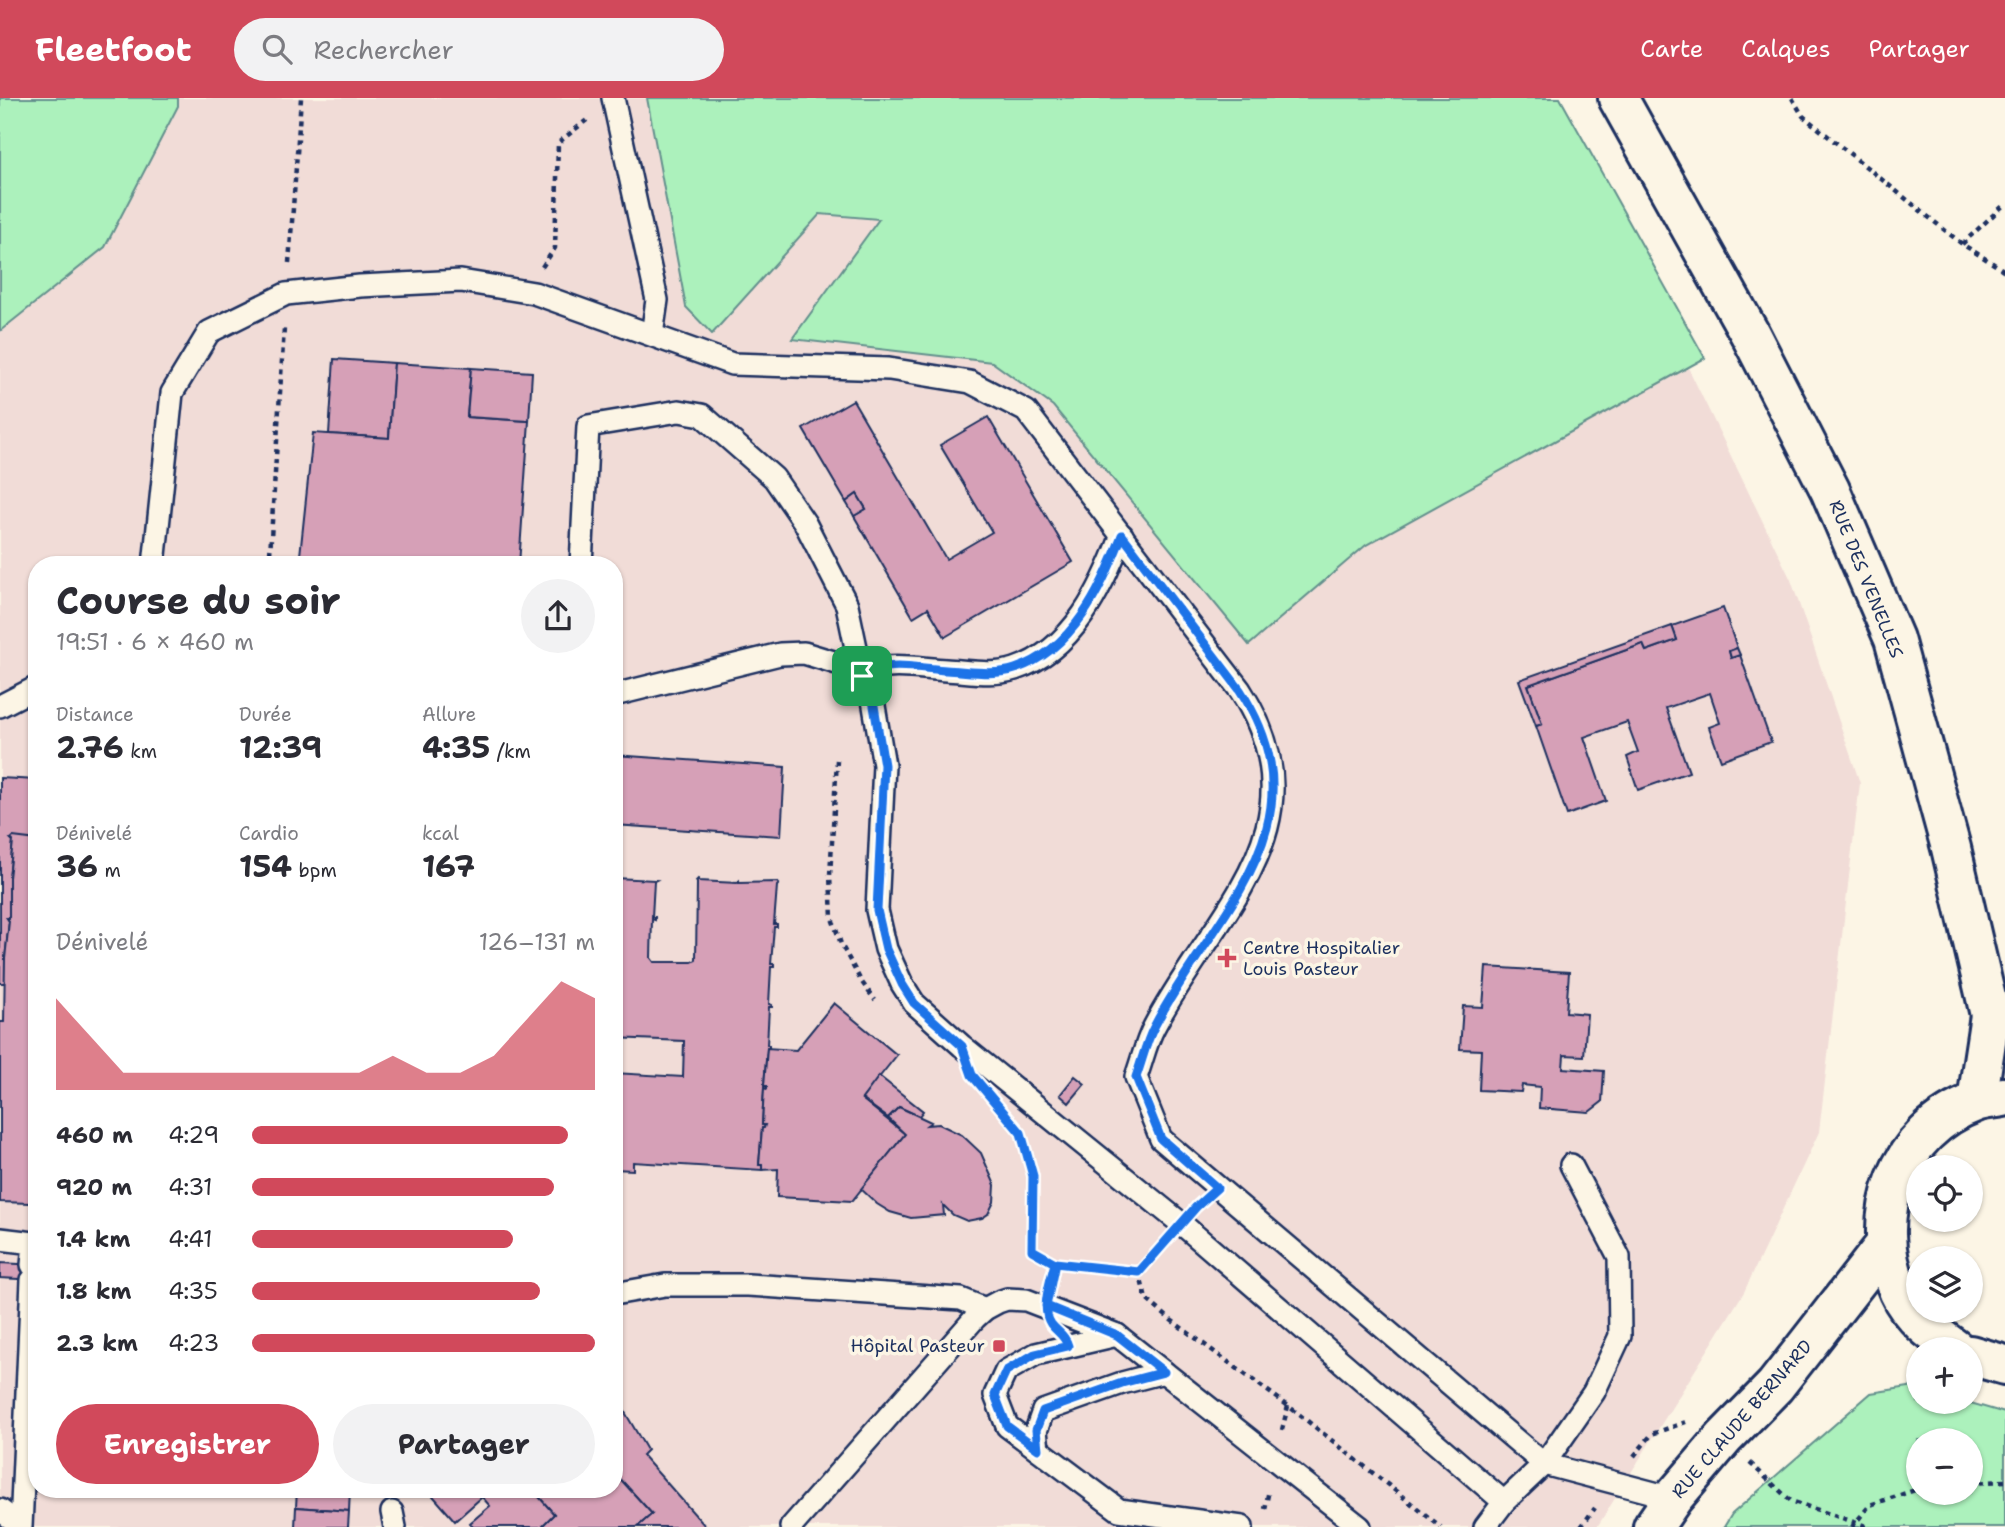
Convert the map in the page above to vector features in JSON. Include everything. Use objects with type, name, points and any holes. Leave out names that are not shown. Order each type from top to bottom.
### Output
[{"type":"street","name":"RUE DES VENELLES","points":[[1618,98],[1750,334],[1830,490],[1894,639],[1951,848],[1990,1015],[1991,1099]]},
{"type":"street","points":[[1939,1337],[1925,1327],[1900,1294],[1885,1245],[1889,1195],[1908,1153],[1939,1122],[1991,1099]]},
{"type":"street","name":"RUE CLAUDE BERNARD","points":[[1663,1512],[1724,1438],[1775,1386],[1885,1245]]},
{"type":"street","points":[[1983,1358],[2005,1365]]},
{"type":"lane","points":[[614,99],[657,300],[652,335]]},
{"type":"lane","points":[[154,556],[172,393],[209,331],[286,294],[360,286],[461,281],[534,293],[732,364],[889,369],[970,382],[1026,411],[1252,708],[1269,750],[1273,772],[1272,805],[1265,835],[1251,872],[1153,1028],[1136,1077],[1161,1139],[1544,1464],[1663,1512]]},
{"type":"lane","points":[[581,556],[588,426],[679,411],[702,415],[774,478],[805,523],[847,605],[862,676],[873,700],[884,765],[877,910],[886,949],[914,1003],[942,1029],[1183,1225],[1504,1502]]},
{"type":"lane","points":[[862,676],[884,666],[993,673],[1014,670],[1040,659],[1059,644],[1073,627],[1107,576],[1122,535]]},
{"type":"lane","points":[[623,693],[780,654],[804,653],[827,659],[862,676]]},
{"type":"lane","points":[[0,706],[28,692]]},
{"type":"lane","points":[[1485,1527],[1504,1502],[1544,1464],[1594,1392],[1620,1336],[1619,1257],[1571,1165]]},
{"type":"lane","points":[[0,1239],[28,1242]]},
{"type":"lane","points":[[623,1292],[665,1285],[748,1285],[961,1299],[985,1309]]},
{"type":"lane","points":[[791,1527],[985,1309],[1007,1299],[1026,1300],[1046,1306],[1117,1335],[1360,1527]]},
{"type":"lane","points":[[1117,1335],[1035,1354],[1006,1371],[995,1395],[1007,1426],[1119,1510],[1242,1527]]},
{"type":"lane","points":[[18,1526],[28,1345]]},
{"type":"lane","points":[[1038,1449],[1036,1430],[1043,1411],[1122,1383],[1164,1372]]},
{"type":"lane","points":[[0,1510],[18,1526]]},
{"type":"path","points":[[1793,98],[1803,116],[1962,244],[2005,271]]},
{"type":"path","points":[[534,293],[543,264],[555,248],[558,143],[614,99]]},
{"type":"path","points":[[1962,244],[2005,204]]},
{"type":"path","points":[[1013,1124],[1021,1133],[1033,1176],[1032,1250],[1055,1263],[1139,1272]]},
{"type":"path","points":[[1139,1272],[1183,1225]]},
{"type":"path","points":[[1046,1306],[1055,1263]]},
{"type":"path","points":[[1139,1272],[1146,1299],[1291,1408],[1441,1527]]},
{"type":"path","points":[[1983,1482],[2005,1481]]},
{"type":"path","points":[[1852,1527],[1870,1505],[1906,1493]]},
{"type":"shaded area","name":"Centre Hospitalier Louis Pasteur","points":[[0,98],[1538,98],[1668,326],[1791,580],[1860,783],[1819,1132],[1744,1292],[1597,1527],[0,1527]]},
{"type":"green space","points":[[0,98],[178,98],[178,106],[105,247],[0,331]]},
{"type":"green space","points":[[647,98],[1560,98],[1705,358],[1366,545],[1249,645],[1053,406],[992,362],[792,339],[879,219],[820,214],[712,334],[686,307]]},
{"type":"green space","points":[[1906,1388],[1906,1414],[1983,1414],[1983,1407],[2005,1413],[2005,1527],[1724,1527],[1732,1514],[1871,1393]]},
{"type":"building","points":[[334,359],[394,363],[389,438],[329,434]]},
{"type":"building","points":[[394,363],[471,368],[467,417],[529,421],[520,556],[300,556],[313,433],[389,438]]},
{"type":"building","points":[[471,368],[532,372],[529,421],[467,417]]},
{"type":"building","points":[[853,400],[946,559],[992,532],[940,445],[988,417],[1073,562],[945,637],[928,608],[913,617],[854,516],[866,509],[857,494],[846,502],[803,429]]},
{"type":"building","points":[[857,494],[866,509],[854,516],[846,502]]},
{"type":"building","points":[[1723,608],[1737,648],[1729,651],[1731,658],[1740,655],[1771,742],[1721,760],[1709,727],[1720,723],[1710,693],[1666,708],[1689,772],[1638,790],[1627,757],[1638,752],[1627,722],[1584,737],[1606,801],[1567,815],[1536,726],[1542,724],[1528,685],[1643,644],[1646,651],[1677,640],[1672,626]]},
{"type":"building","points":[[1672,626],[1677,640],[1646,651],[1643,644],[1528,685],[1542,724],[1536,726],[1519,680]]},
{"type":"building","points":[[1737,648],[1740,655],[1731,658],[1729,651]]},
{"type":"building","points":[[623,756],[785,767],[781,836],[623,826]]},
{"type":"building","points":[[0,778],[28,780],[28,840],[11,839],[6,983],[0,983]]},
{"type":"building","points":[[11,839],[28,839],[28,1203],[0,1202],[0,1022],[4,1022]]},
{"type":"building","points":[[623,878],[656,880],[651,958],[654,962],[696,960],[698,879],[737,883],[777,882],[779,884],[774,924],[777,924],[777,927],[774,927],[771,964],[774,964],[774,967],[771,967],[769,1004],[772,1007],[769,1007],[769,1048],[764,1086],[767,1086],[767,1089],[764,1088],[762,1125],[765,1125],[762,1128],[759,1165],[762,1165],[762,1170],[633,1162],[633,1170],[623,1169],[623,1074],[683,1077],[684,1041],[623,1038]]},
{"type":"building","points":[[1486,967],[1569,972],[1566,1012],[1587,1014],[1584,1056],[1564,1055],[1563,1068],[1604,1071],[1602,1102],[1589,1112],[1539,1108],[1540,1087],[1522,1085],[1521,1092],[1479,1090],[1481,1050],[1460,1049],[1463,1006],[1483,1007]]},
{"type":"building","points":[[834,1003],[897,1055],[862,1099],[905,1134],[852,1201],[777,1197],[778,1169],[762,1170],[762,1165],[759,1165],[762,1128],[765,1125],[762,1125],[764,1088],[767,1089],[767,1086],[764,1086],[767,1048],[796,1050]]},
{"type":"building","points":[[879,1076],[923,1111],[919,1116],[899,1107],[888,1118],[862,1099]]},
{"type":"building","points":[[1075,1076],[1085,1084],[1069,1103],[1060,1095]]},
{"type":"building","points":[[899,1107],[931,1122],[927,1125],[939,1124],[962,1135],[981,1153],[995,1185],[994,1202],[988,1214],[967,1221],[953,1215],[943,1205],[944,1215],[911,1218],[890,1212],[861,1189],[905,1134],[888,1118]]},
{"type":"building","points":[[0,1263],[28,1265],[28,1280],[0,1278]]},
{"type":"building","points":[[623,1409],[647,1450],[642,1455],[706,1527],[637,1527],[652,1514],[623,1482]]},
{"type":"building","points":[[623,1482],[652,1514],[637,1527],[545,1527],[543,1525],[554,1514],[540,1498],[623,1498]]},
{"type":"building","points":[[296,1498],[350,1498],[349,1511],[296,1507]]},
{"type":"building","points":[[435,1498],[481,1498],[455,1521]]},
{"type":"building","points":[[483,1498],[540,1498],[554,1514],[543,1525],[545,1527],[473,1527],[470,1523],[490,1506]]},
{"type":"building","points":[[296,1507],[349,1511],[348,1527],[295,1527]]},
{"type":"place","name":"Centre Hospitalier Louis Pasteur","points":[[1227,958]]},
{"type":"place","name":"Hôpital Pasteur","points":[[999,1346]]},
{"type":"route","points":[[862,676],[873,700],[884,765],[877,910],[886,949],[914,1003],[962,1046],[972,1075],[1021,1133],[1033,1176],[1032,1250],[1055,1263],[1046,1306],[1049,1323],[1066,1337],[1068,1346],[1035,1354],[1006,1371],[995,1395],[1007,1426],[1038,1449],[1036,1430],[1043,1411],[1122,1383],[1164,1372],[1117,1335],[1046,1306],[1055,1263],[1139,1272],[1196,1207],[1217,1188],[1161,1139],[1136,1077],[1153,1028],[1251,872],[1265,835],[1272,805],[1273,772],[1269,750],[1252,708],[1240,690],[1122,535],[1107,576],[1073,627],[1059,644],[1040,659],[1014,670],[993,673],[884,666],[862,676]]}]
